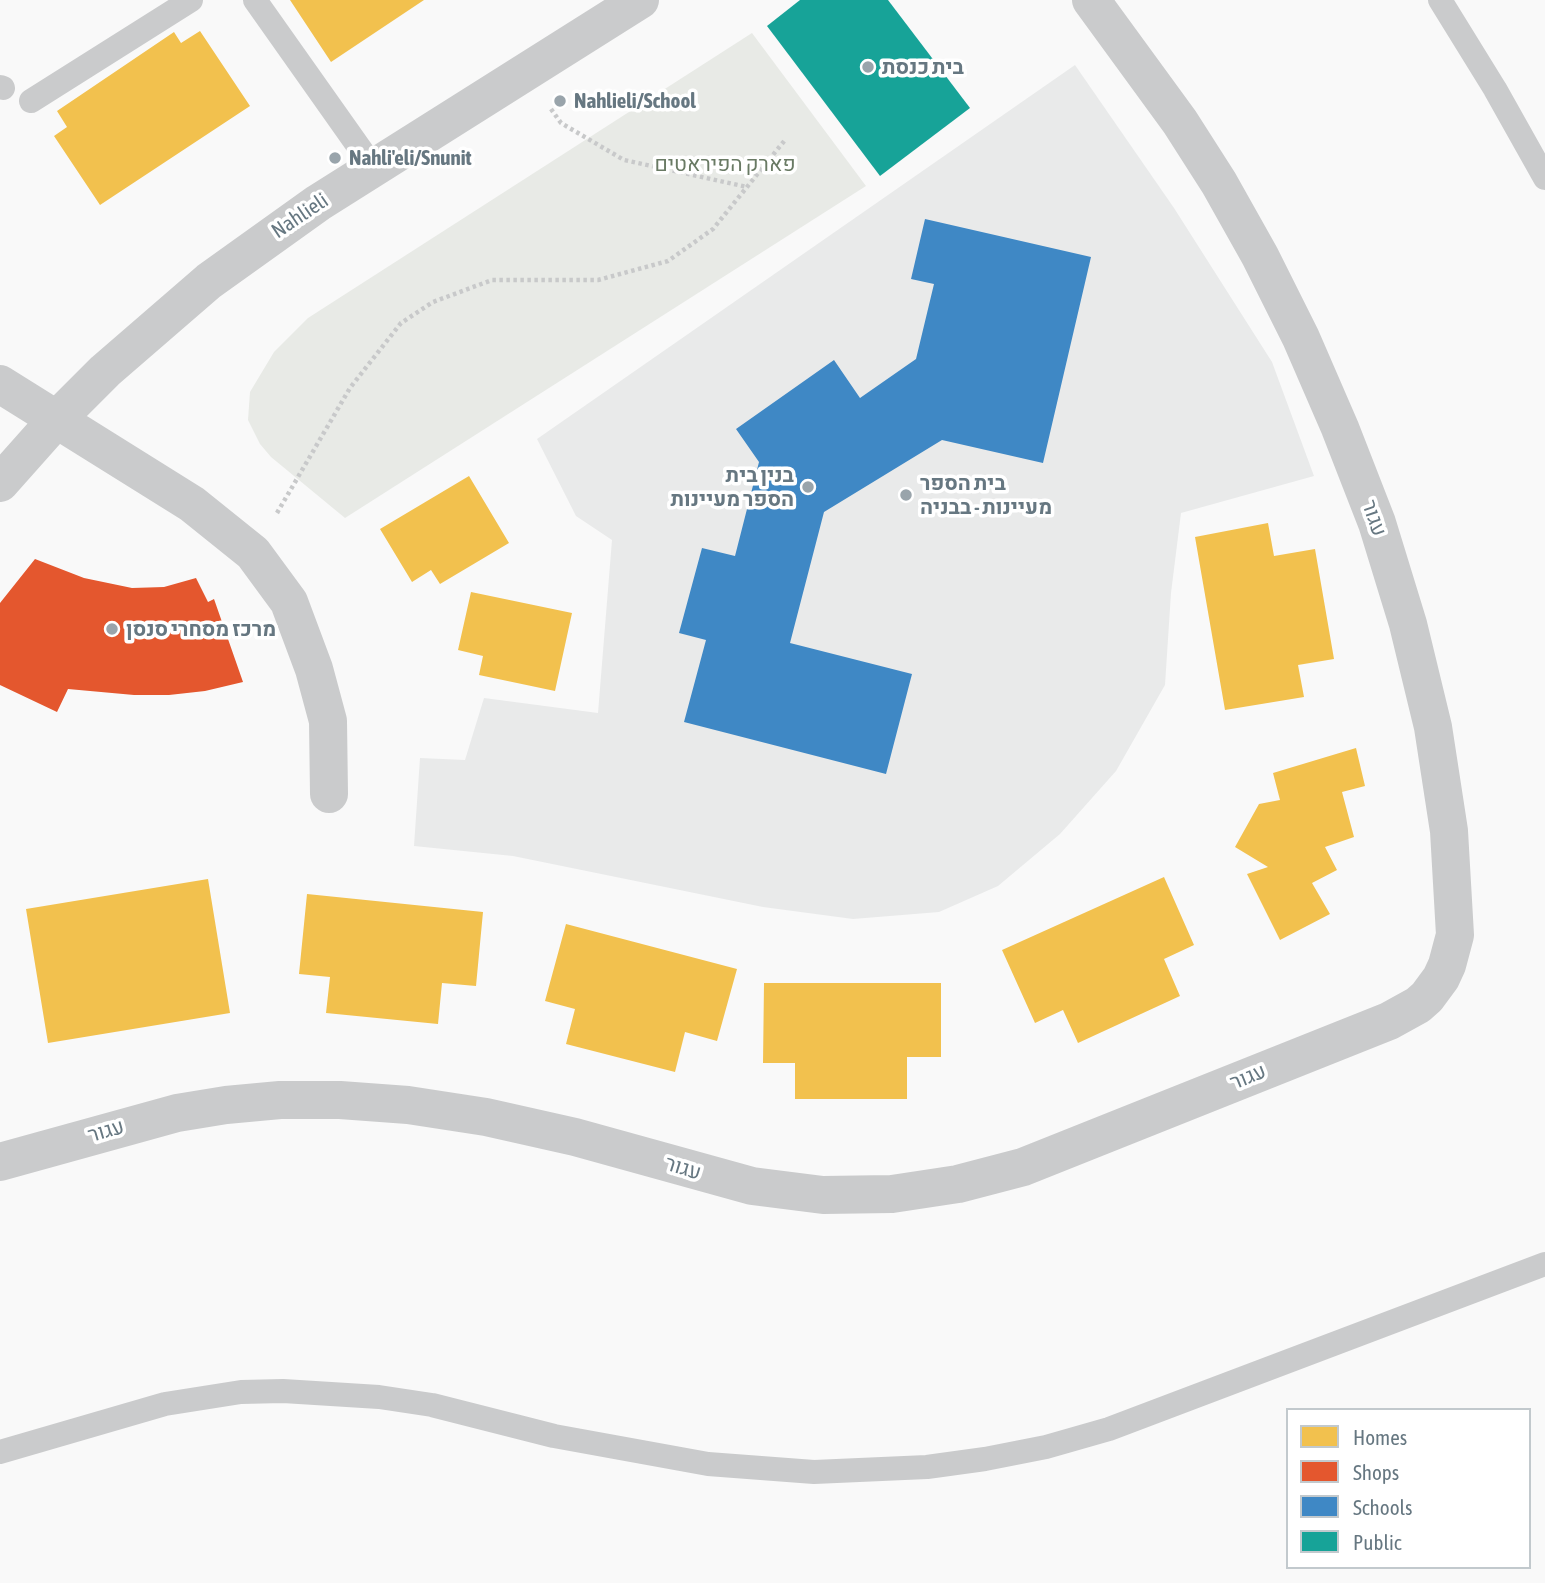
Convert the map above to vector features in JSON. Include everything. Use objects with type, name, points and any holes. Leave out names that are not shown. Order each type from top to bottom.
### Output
[{"type":"street","name":"Nahlieli","points":[[0,483],[56,420],[136,343],[209,281],[373,167],[639,0]]},
{"type":"street","name":"עגור","points":[[0,1162],[177,1113],[280,1100],[340,1100],[408,1105],[486,1117],[575,1137],[751,1186],[823,1195],[892,1194],[958,1184],[1023,1167],[1389,1021],[1427,997],[1447,965],[1455,935],[1449,831],[1433,727],[1408,624],[1377,523],[1311,360],[1260,256],[1219,183],[1180,122],[1091,0]]},
{"type":"street","points":[[0,384],[192,504],[253,552],[289,602],[314,669],[328,720],[329,794]]},
{"type":"lane","points":[[31,101],[191,0]]},
{"type":"lane","points":[[255,0],[373,167]]},
{"type":"lane","points":[[1440,0],[1495,89],[1545,178]]},
{"type":"lane","points":[[0,1452],[164,1404],[241,1392],[284,1391],[379,1397],[432,1405],[554,1436],[708,1464],[814,1472],[927,1467],[1022,1452],[1109,1429],[1545,1264]]},
{"type":"path","points":[[524,73],[561,123],[624,160],[747,187]]},
{"type":"path","points":[[253,552],[350,388],[401,323],[433,302],[492,280],[598,280],[668,261],[713,229],[785,140]]},
{"type":"shaded area","name":"בית הספר מעיינות - בבניה","points":[[1075,65],[1174,208],[1272,362],[1314,476],[1181,513],[1171,593],[1165,685],[1116,771],[1060,834],[998,886],[939,912],[853,919],[763,907],[513,856],[414,846],[420,758],[465,760],[484,698],[598,713],[612,540],[576,516],[537,439]]},
{"type":"green space","name":"פארק הפיראטים","points":[[752,33],[866,186],[345,518],[271,457],[260,444],[248,420],[250,392],[274,352],[308,318]]},
{"type":"building: Homes","points":[[290,0],[424,0],[331,62]]},
{"type":"building: Homes","points":[[200,31],[250,106],[100,205],[54,136],[67,127],[57,111],[174,32],[181,43]]},
{"type":"building: Homes","points":[[469,476],[509,543],[440,584],[431,570],[412,582],[380,529]]},
{"type":"building: Homes","points":[[1268,523],[1274,556],[1315,549],[1334,659],[1298,665],[1304,697],[1225,710],[1195,537]]},
{"type":"building: Homes","points":[[471,592],[572,613],[555,691],[479,675],[483,656],[458,650]]},
{"type":"building: Homes","points":[[1356,748],[1365,786],[1342,792],[1354,837],[1325,847],[1337,870],[1312,883],[1330,914],[1280,940],[1247,874],[1268,867],[1235,847],[1259,804],[1280,800],[1273,773]]},
{"type":"building: Homes","points":[[1164,877],[1194,945],[1164,959],[1180,996],[1078,1043],[1063,1010],[1035,1023],[1002,950]]},
{"type":"building: Homes","points":[[208,879],[230,1013],[48,1043],[26,909]]},
{"type":"building: Homes","points":[[307,894],[483,912],[476,986],[442,983],[438,1024],[326,1013],[330,977],[299,974]]},
{"type":"building: Homes","points":[[566,924],[737,969],[717,1041],[685,1032],[675,1072],[566,1044],[575,1009],[545,1001]]},
{"type":"building: Homes","points":[[764,983],[941,983],[941,1057],[907,1057],[907,1099],[795,1099],[795,1063],[763,1063]]},
{"type":"building: Shops","name":"מרכז מסחרי סנסן","points":[[35,559],[84,578],[132,588],[164,587],[196,578],[208,602],[214,599],[243,682],[205,691],[169,695],[68,689],[57,712],[0,685],[0,603]]},
{"type":"building: Schools","name":"בנין בית הספר מעיינות","points":[[925,219],[1091,257],[1043,463],[942,440],[824,512],[790,643],[912,674],[886,774],[684,722],[706,640],[679,633],[702,548],[735,556],[759,462],[736,429],[834,360],[860,398],[916,359],[934,284],[911,279]]},
{"type":"building: Public","name":"בית כנסת","points":[[800,0],[888,0],[970,108],[880,176],[767,26]]},
{"type":"place","name":"בית כנסת","points":[[868,67]]},
{"type":"place","name":"Nahlieli/School","points":[[560,101]]},
{"type":"place","name":"Nahli'eli/Snunit","points":[[335,158]]},
{"type":"place","name":"בנין בית הספר מעיינות","points":[[808,487]]},
{"type":"place","name":"בית הספר מעיינות - בבניה","points":[[906,495]]},
{"type":"place","name":"מרכז מסחרי סנסן","points":[[112,629]]}]
